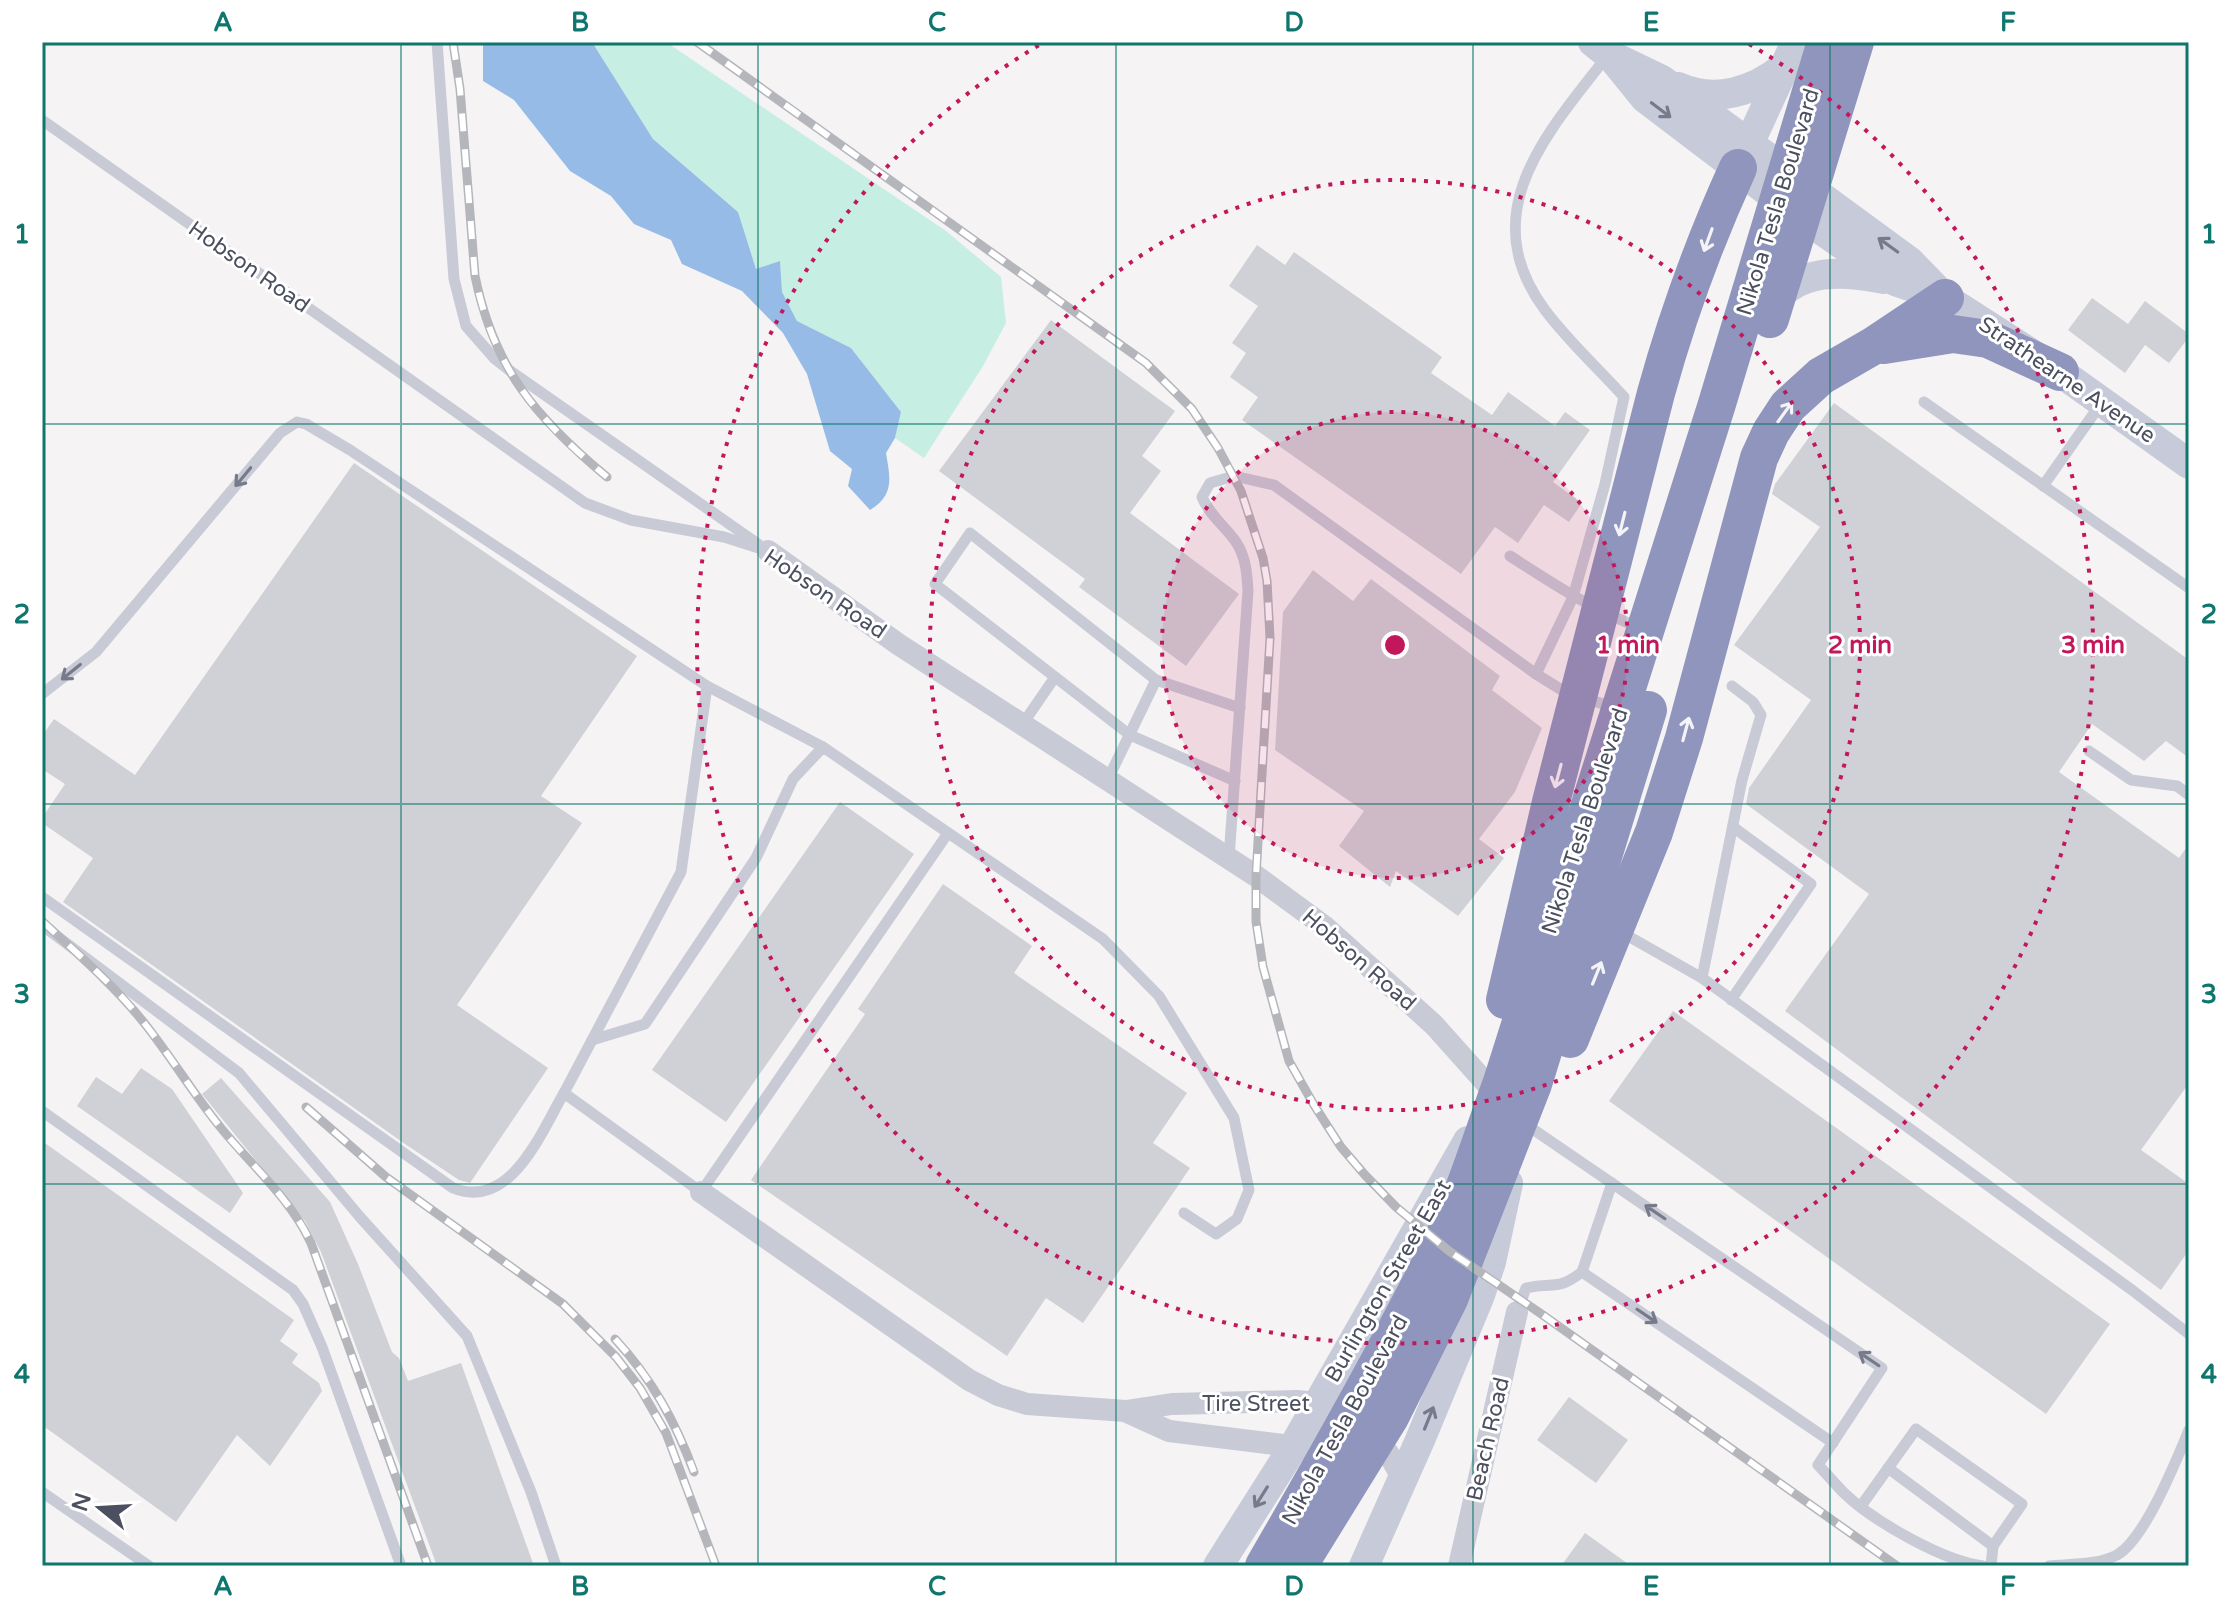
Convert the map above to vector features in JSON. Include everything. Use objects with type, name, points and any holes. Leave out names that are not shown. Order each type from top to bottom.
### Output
[{"type":"highway","name":"Nikola Tesla Boulevard","points":[[1264,1566],[1306,1459],[1362,1396],[1439,1246],[1464,1188],[1502,1082],[1716,407],[1826,42]]},
{"type":"highway","name":"Nikola Tesla Boulevard","points":[[1298,1566],[1390,1417],[1449,1299],[1533,1084],[1855,42]]},
{"type":"highway","points":[[1401,1317],[1459,1175],[1666,357],[1720,206],[1770,176]]},
{"type":"highway","points":[[1449,1299],[1548,1093],[1654,832],[1684,738],[1759,458],[1771,432],[1788,406],[1821,376],[1945,298]]},
{"type":"highway","points":[[1873,346],[1953,334],[1988,339],[2060,372]]},
{"type":"highway","points":[[1312,1566],[1363,1477],[1390,1417]]},
{"type":"highway","points":[[1252,1566],[1306,1459]]},
{"type":"main road","name":"Burlington Street East","points":[[1696,488],[1707,410],[1770,176],[1811,42]]},
{"type":"main road","name":"Burlington Street East","points":[[1364,1566],[1486,1276],[1549,992],[1696,488],[1726,415],[1750,341],[1770,176],[1842,42]]},
{"type":"main road","name":"Strathearne Avenue","points":[[1600,48],[1645,98],[1909,261],[1945,298],[2060,372],[2189,464]]},
{"type":"main road","name":"Strathearne Avenue","points":[[1600,48],[1662,80],[1895,281],[1945,298]]},
{"type":"main road","points":[[1770,176],[1790,55]]},
{"type":"main road","points":[[1662,80],[1689,92],[1725,94],[1754,88],[1790,55]]},
{"type":"main road","points":[[1750,341],[1762,316],[1778,295],[1806,278],[1826,273],[1853,273],[1895,281]]},
{"type":"main road","name":"Burlington Street East","points":[[1218,1566],[1306,1459],[1318,1403],[1495,1093],[1549,992]]},
{"type":"street","name":"Hobson Road","points":[[768,551],[898,644],[1229,859],[1324,926],[1434,1025],[1521,1122]]},
{"type":"street","name":"Tire Street","points":[[701,1192],[969,1380],[998,1395],[1027,1404],[1126,1411],[1172,1404],[1318,1403],[1343,1413],[1369,1432],[1388,1453],[1403,1479]]},
{"type":"street","name":"Beach Road","points":[[1459,1566],[1517,1312]]},
{"type":"street","name":"Tire Street","points":[[1126,1411],[1169,1431],[1306,1459],[1349,1457],[1403,1479]]},
{"type":"lane","points":[[437,42],[454,279],[466,326],[495,359],[519,377],[768,551]]},
{"type":"lane","points":[[1536,674],[1573,597],[1605,484],[1624,397],[1546,312],[1535,295],[1522,263],[1516,228],[1522,188],[1534,155],[1600,48]]},
{"type":"lane","name":"Hobson Road","points":[[42,120],[581,500],[631,520],[724,537],[768,551]]},
{"type":"lane","points":[[1924,402],[2189,588]]},
{"type":"lane","points":[[2043,486],[2102,402]]},
{"type":"lane","points":[[42,694],[96,652],[280,433],[297,422],[306,424],[707,686],[823,747],[1103,939],[1159,996],[1234,1118],[1249,1190],[1237,1219],[1216,1234],[1184,1213]]},
{"type":"lane","points":[[1229,859],[1248,591],[1246,564],[1237,543],[1208,512],[1202,497],[1210,483],[1234,476],[1274,485],[1536,674],[1565,692],[1631,713]]},
{"type":"lane","points":[[1235,781],[1130,735],[935,584],[970,533],[1156,680],[1240,708]]},
{"type":"lane","points":[[1510,556],[1573,597],[1615,619],[1654,632]]},
{"type":"lane","points":[[1022,725],[1055,677]]},
{"type":"lane","points":[[1107,781],[1156,680]]},
{"type":"lane","points":[[42,897],[453,1188],[468,1194],[490,1190],[509,1180],[527,1156],[564,1093],[681,872],[707,686]]},
{"type":"lane","points":[[1702,978],[1742,780],[1761,715],[1753,702],[1732,686]]},
{"type":"lane","points":[[592,1040],[645,1024],[756,858],[793,779],[823,747]]},
{"type":"lane","points":[[2089,751],[2131,780],[2177,786],[2189,795]]},
{"type":"lane","points":[[1731,1000],[1811,884],[1733,827]]},
{"type":"lane","points":[[564,1093],[701,1192],[948,833]]},
{"type":"lane","points":[[1574,907],[1702,978],[2189,1334]]},
{"type":"lane","points":[[42,925],[239,1073],[360,1217],[467,1336],[531,1492],[556,1566]]},
{"type":"lane","points":[[42,1111],[293,1290],[303,1304],[322,1347],[401,1566]]},
{"type":"lane","points":[[1521,1122],[1882,1368],[1818,1465],[1845,1494],[1890,1526],[1947,1557],[1983,1566]]},
{"type":"lane","points":[[1517,1312],[1526,1288],[1540,1285],[1558,1287],[1582,1272],[1612,1183]]},
{"type":"lane","points":[[1582,1272],[1833,1443]]},
{"type":"lane","points":[[1861,1506],[1916,1429],[2022,1504],[1993,1546],[1991,1566]]},
{"type":"lane","points":[[2049,1566],[2099,1561],[2117,1555],[2128,1545],[2157,1502],[2189,1430]]},
{"type":"lane","points":[[1888,1468],[1993,1546]]},
{"type":"lane","points":[[42,1492],[149,1566]]},
{"type":"green space","points":[[592,42],[666,42],[946,231],[1001,277],[1006,323],[983,366],[924,458],[895,438],[901,412],[851,348],[797,321],[782,292],[780,262],[756,269],[738,212],[653,139]]},
{"type":"water","points":[[483,42],[592,42],[653,139],[738,212],[756,269],[780,261],[782,292],[797,321],[851,348],[901,412],[895,438],[886,453],[889,485],[878,504],[870,510],[848,486],[852,469],[830,451],[807,374],[783,333],[742,291],[682,264],[671,240],[634,224],[611,196],[570,171],[514,100],[483,81]]},
{"type":"building","points":[[1257,245],[1285,265],[1294,252],[1442,357],[1431,373],[1492,415],[1508,392],[1555,426],[1565,412],[1590,430],[1553,482],[1582,503],[1569,522],[1544,505],[1518,543],[1495,527],[1461,574],[1242,420],[1258,397],[1230,377],[1246,353],[1232,343],[1258,306],[1229,286]]},
{"type":"building","points":[[2092,298],[2128,324],[2145,301],[2189,337],[2169,363],[2145,345],[2125,373],[2068,330]]},
{"type":"building","points":[[1051,320],[1175,411],[1142,456],[1161,471],[1130,513],[1239,594],[1186,666],[1079,587],[1085,579],[939,471]]},
{"type":"building","points":[[1834,403],[2189,660],[2189,758],[2166,741],[2144,761],[2092,724],[2059,772],[2179,858],[2189,844],[2189,1083],[2141,1150],[2189,1184],[2189,1250],[2161,1290],[1785,1011],[1869,894],[1746,804],[1749,788],[1811,700],[1734,645],[1820,527],[1772,494],[1775,484]]},
{"type":"building","points":[[354,463],[637,656],[541,796],[582,823],[457,1005],[548,1068],[470,1183],[459,1180],[405,1144],[63,902],[93,858],[42,823],[42,818],[65,784],[42,769],[42,736],[54,719],[135,775]]},
{"type":"building","points":[[1313,570],[1353,601],[1371,579],[1500,676],[1492,690],[1542,728],[1515,792],[1479,839],[1504,858],[1458,916],[1396,871],[1390,887],[1339,846],[1364,811],[1275,750],[1283,612]]},
{"type":"building","points":[[840,802],[914,854],[726,1122],[652,1070]]},
{"type":"building","points":[[943,884],[1032,946],[1014,973],[1187,1093],[1153,1143],[1190,1168],[1167,1202],[1083,1323],[1046,1298],[1007,1356],[751,1180],[865,1014],[858,1009]]},
{"type":"building","points":[[1673,1011],[2110,1324],[2046,1414],[1609,1101]]},
{"type":"building","points":[[141,1068],[172,1089],[243,1193],[230,1213],[77,1106],[96,1077],[122,1094]]},
{"type":"building","points":[[221,1078],[330,1202],[392,1352],[399,1358],[408,1381],[461,1363],[534,1566],[437,1566],[321,1252],[305,1221],[202,1094]]},
{"type":"building","points":[[42,1141],[294,1320],[280,1341],[298,1354],[292,1363],[319,1383],[322,1391],[270,1466],[237,1435],[176,1522],[42,1425]]},
{"type":"building","points":[[1569,1397],[1628,1440],[1596,1483],[1537,1440]]},
{"type":"building","points":[[1585,1533],[1631,1566],[1561,1566]]},
{"type":"railway","points":[[453,42],[460,89],[475,276],[483,309],[506,365],[522,389],[559,434],[607,477]]},
{"type":"railway","points":[[697,42],[1146,363],[1192,409],[1218,448],[1241,491],[1263,558],[1267,581],[1270,638],[1256,876],[1256,921],[1263,967],[1289,1061],[1341,1147],[1396,1207],[1449,1251],[1897,1566]]},
{"type":"railway","points":[[42,921],[133,1010],[211,1115],[281,1197],[302,1227],[311,1243],[428,1566]]},
{"type":"railway","points":[[306,1107],[386,1177],[563,1304],[616,1357],[640,1388],[666,1433],[716,1566]]},
{"type":"railway","points":[[615,1339],[661,1401],[694,1472]]}]
